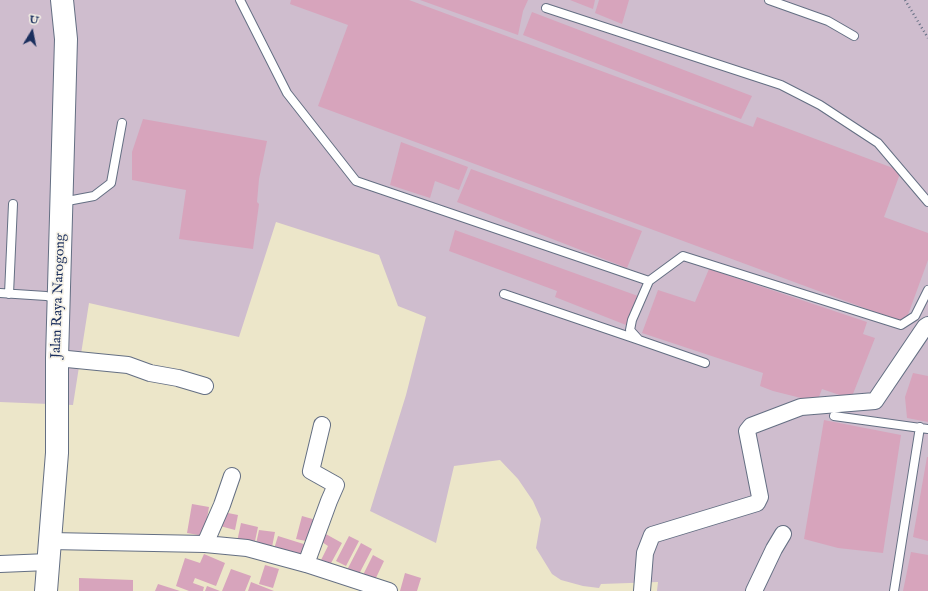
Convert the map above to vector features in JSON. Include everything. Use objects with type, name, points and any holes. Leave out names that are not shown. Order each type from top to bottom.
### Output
[{"type":"main road","name":"Jalan Raya Narogong","points":[[46,591],[57,453],[57,358],[66,39],[62,0]]},
{"type":"street","points":[[642,591],[645,553],[652,535],[757,503],[760,498],[747,431],[751,426],[801,407],[875,401],[928,325]]},
{"type":"street","points":[[57,358],[128,365],[205,386]]},
{"type":"street","points":[[306,564],[336,485],[311,471],[322,425]]},
{"type":"street","points":[[205,544],[222,505],[232,476]]},
{"type":"street","points":[[754,591],[774,549],[783,534]]},
{"type":"street","points":[[0,564],[49,552],[205,544],[247,548],[306,564],[389,591]]},
{"type":"lane","points":[[240,0],[287,93],[356,181],[649,281]]},
{"type":"lane","points":[[769,0],[828,21],[854,36]]},
{"type":"lane","points":[[546,8],[781,85],[820,105],[878,143],[928,202]]},
{"type":"lane","points":[[62,202],[94,196],[111,183],[122,123]]},
{"type":"lane","points":[[9,294],[13,204]]},
{"type":"lane","points":[[639,340],[630,330],[630,325],[649,281],[683,256],[901,325],[915,316],[928,290]]},
{"type":"lane","points":[[0,293],[46,296],[59,300]]},
{"type":"lane","points":[[504,294],[706,363]]},
{"type":"lane","points":[[834,416],[924,428],[894,591]]},
{"type":"path","points":[[905,0],[928,38]]},
{"type":"shaded area","points":[[0,0],[928,0],[928,591],[657,591],[658,582],[601,584],[599,588],[583,586],[561,580],[552,574],[536,548],[541,519],[533,501],[518,479],[500,460],[454,466],[436,543],[370,511],[406,395],[426,317],[398,306],[379,255],[276,222],[239,337],[89,303],[73,405],[0,402]]},
{"type":"building","points":[[291,0],[409,0],[753,127],[757,117],[901,171],[884,217],[928,233],[928,260],[905,323],[318,106],[348,25],[290,4]]},
{"type":"building","points":[[420,0],[528,0],[523,11],[518,35]]},
{"type":"building","points":[[570,0],[595,0],[593,9]]},
{"type":"building","points":[[599,0],[629,0],[622,24],[595,13]]},
{"type":"building","points":[[532,12],[752,96],[741,119],[523,35]]},
{"type":"building","points":[[143,119],[267,141],[259,179],[257,202],[259,204],[253,249],[179,239],[186,190],[132,180],[132,152]]},
{"type":"building","points":[[401,142],[468,167],[459,190],[435,181],[430,198],[390,185]]},
{"type":"building","points":[[471,169],[642,231],[627,268],[457,202]]},
{"type":"building","points":[[455,230],[638,296],[626,325],[555,297],[557,291],[449,251]]},
{"type":"building","points":[[709,269],[867,322],[863,334],[875,338],[851,399],[822,389],[817,402],[773,391],[760,386],[763,373],[642,333],[658,290],[695,302]]},
{"type":"building","points":[[913,373],[928,376],[928,422],[907,418],[905,397]]},
{"type":"building","points":[[824,420],[901,435],[883,553],[838,548],[804,539]]},
{"type":"building","points":[[928,457],[928,541],[913,537]]},
{"type":"building","points":[[192,504],[209,507],[204,536],[187,533]]},
{"type":"building","points":[[223,512],[238,515],[235,530],[220,526]]},
{"type":"building","points":[[302,516],[316,520],[311,542],[296,539]]},
{"type":"building","points":[[241,523],[258,527],[254,546],[237,542]]},
{"type":"building","points":[[259,530],[275,532],[272,547],[256,544]]},
{"type":"building","points":[[324,533],[342,543],[330,565],[321,560],[328,546],[319,540]]},
{"type":"building","points":[[278,536],[310,546],[306,559],[274,549]]},
{"type":"building","points":[[349,536],[359,541],[346,566],[336,561]]},
{"type":"building","points":[[361,543],[372,549],[357,578],[346,572]]},
{"type":"building","points":[[911,552],[928,555],[928,591],[903,591]]},
{"type":"building","points":[[204,554],[225,563],[216,586],[195,578],[193,583],[204,587],[203,591],[189,591],[176,586],[185,558],[200,563]]},
{"type":"building","points":[[373,555],[384,561],[374,582],[362,577]]},
{"type":"building","points":[[265,565],[279,569],[273,588],[259,584]]},
{"type":"building","points":[[231,569],[251,576],[245,591],[222,591]]},
{"type":"building","points":[[405,573],[421,578],[417,591],[400,591]]},
{"type":"building","points":[[79,578],[133,580],[133,591],[79,591]]},
{"type":"building","points":[[251,582],[274,591],[248,591]]},
{"type":"building","points":[[158,584],[180,591],[155,591]]},
{"type":"building","points":[[207,586],[220,591],[205,591]]}]
